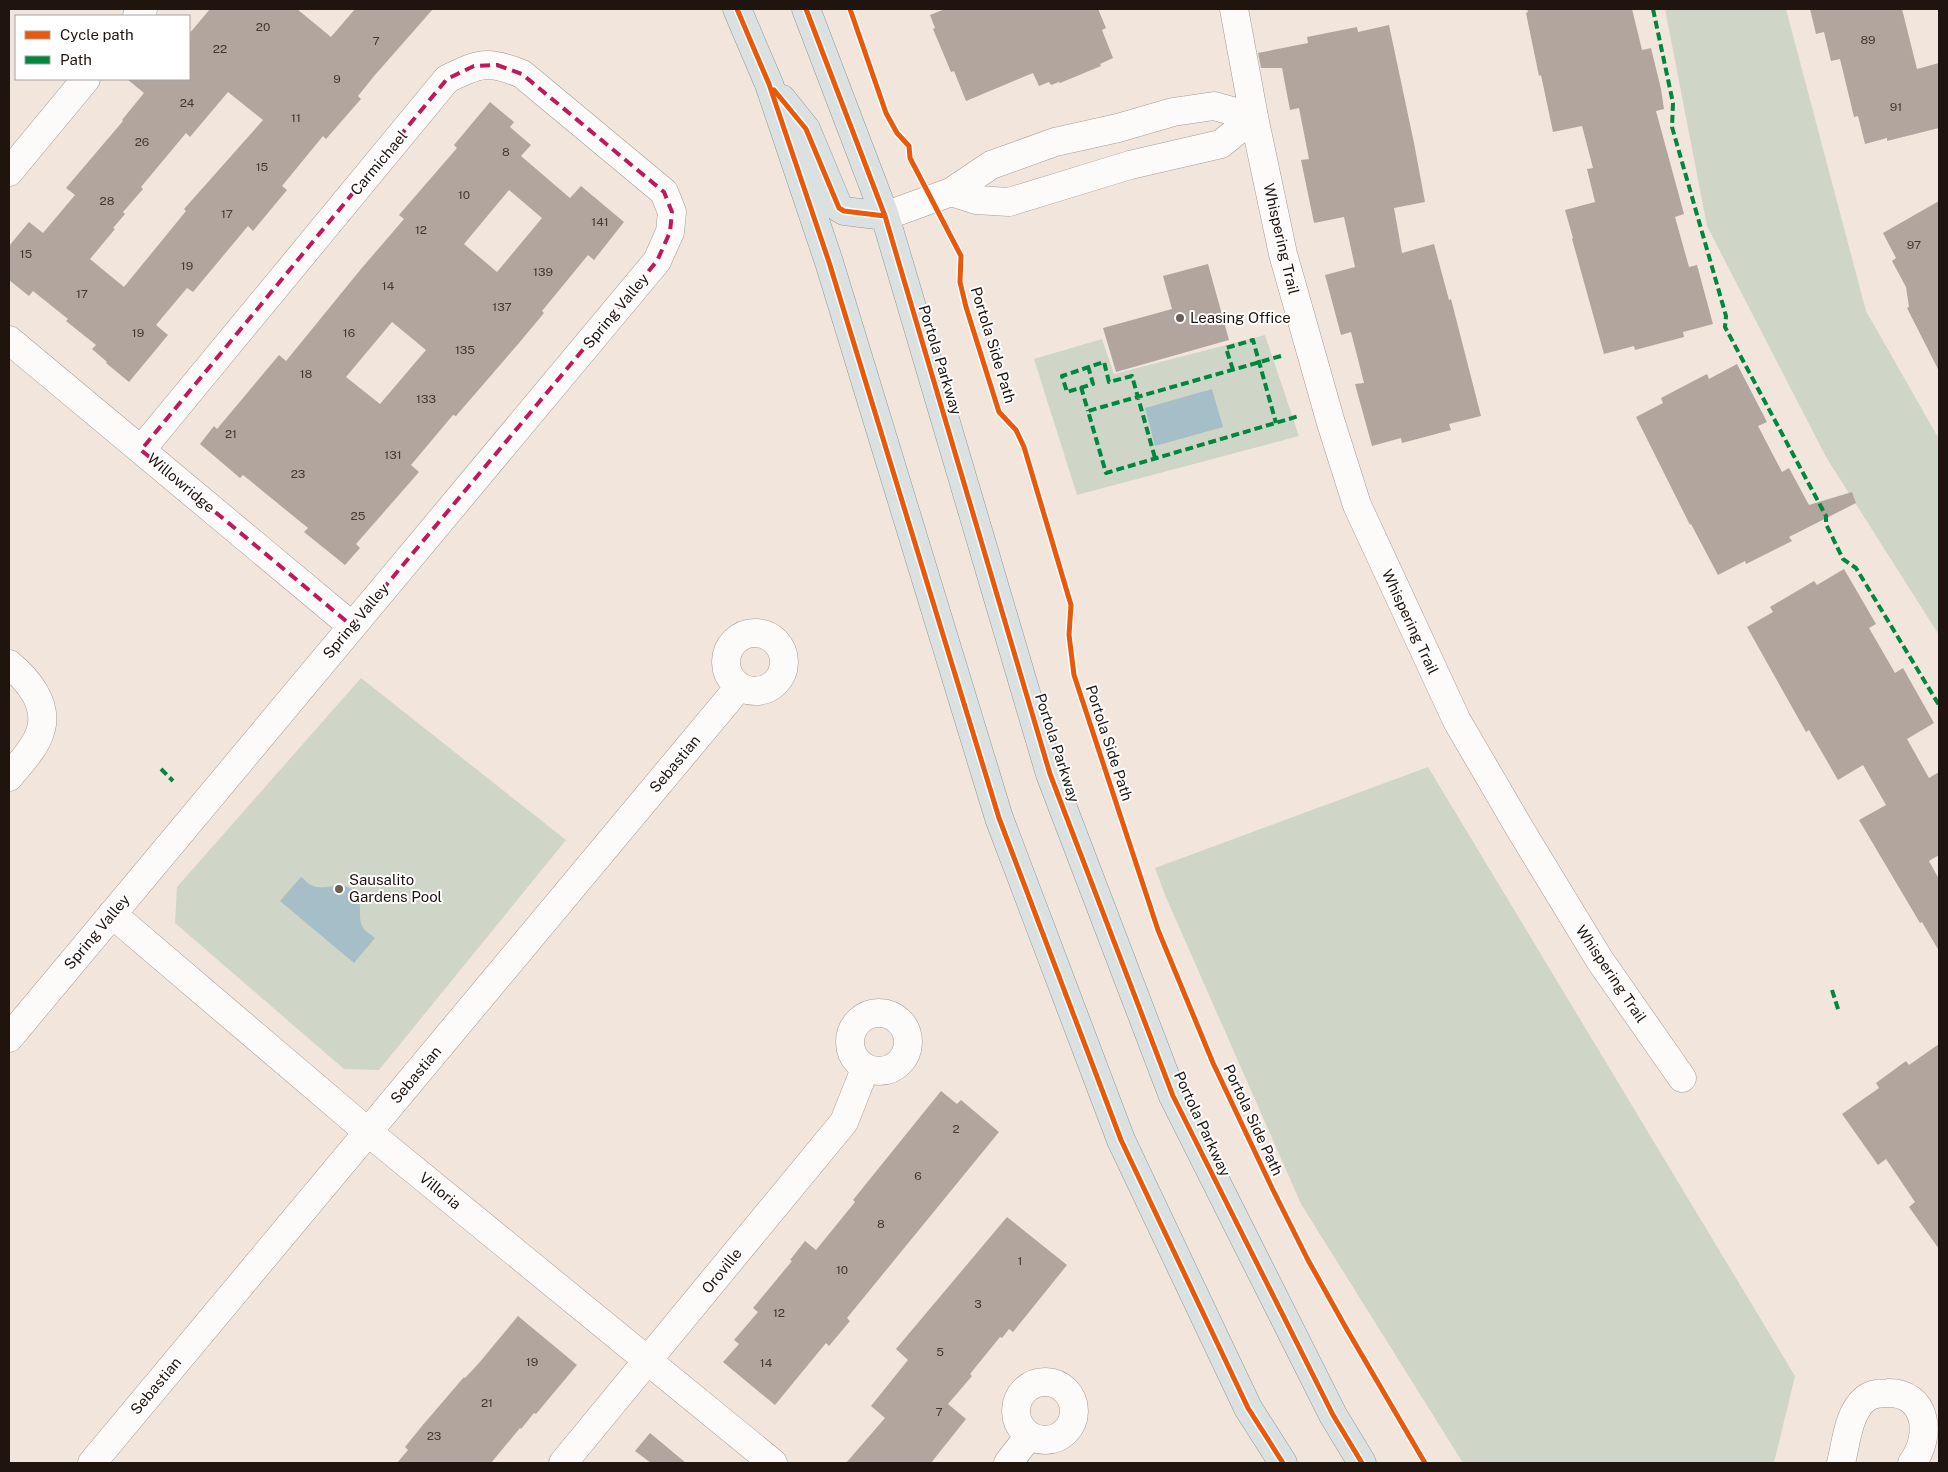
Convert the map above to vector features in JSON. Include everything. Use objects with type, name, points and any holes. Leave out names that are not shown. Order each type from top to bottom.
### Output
[{"type":"main road","points":[[737,9],[769,84],[829,262],[999,818],[1121,1140],[1248,1408],[1283,1463]]},
{"type":"main road","name":"Portola Parkway","points":[[806,9],[885,216],[1050,774],[1169,1087],[1333,1415],[1362,1463]]},
{"type":"main road","points":[[769,84],[806,129],[839,208],[844,211],[885,216]]},
{"type":"street","name":"Whispering Trail","points":[[1234,9],[1283,254],[1356,505],[1457,720],[1520,829],[1599,959],[1682,1078]]},
{"type":"street","name":"Carmichael","points":[[141,450],[447,79],[474,66],[497,65],[522,74],[664,192]]},
{"type":"street","points":[[9,172],[85,80]]},
{"type":"street","points":[[885,216],[951,192],[991,165],[1055,142],[1118,128],[1173,112],[1214,106],[1254,116]]},
{"type":"street","points":[[951,192],[976,200],[1010,202],[1130,165],[1221,144],[1254,116]]},
{"type":"street","name":"Spring Valley","points":[[9,1038],[657,261],[670,232],[672,212],[664,192]]},
{"type":"street","name":"Willowridge","points":[[9,340],[352,626]]},
{"type":"street","points":[[9,664],[24,677],[36,695],[42,712],[41,729],[32,749],[9,777]]},
{"type":"street","name":"Sebastian","points":[[92,1463],[739,687]]},
{"type":"street","name":"Villoria","points":[[112,914],[368,1132],[773,1463]]},
{"type":"street","name":"Oroville","points":[[563,1463],[844,1122],[865,1069]]},
{"type":"street","points":[[1841,1463],[1856,1412],[1865,1400],[1878,1393],[1892,1393],[1906,1397],[1917,1406],[1923,1418],[1924,1434],[1921,1449],[1912,1463]]},
{"type":"street","points":[[1008,1463],[1029,1436]]},
{"type":"highlighted area","points":[[497,65],[522,74],[664,192],[672,212],[670,232],[657,261],[352,626],[141,450],[447,79],[474,66]]},
{"type":"green space","points":[[1665,9],[1786,9],[1866,311],[1939,439],[1939,635],[1826,457],[1707,226]]},
{"type":"green space","points":[[1265,335],[1299,436],[1077,495],[1034,359],[1102,339],[1114,374]]},
{"type":"green space","points":[[361,678],[566,840],[379,1070],[344,1069],[175,923],[177,887]]},
{"type":"green space","points":[[1428,767],[1795,1376],[1774,1463],[1463,1463],[1301,1204],[1165,895],[1155,868]]},
{"type":"water","points":[[1212,389],[1223,427],[1155,446],[1145,408]]},
{"type":"water","points":[[301,877],[315,886],[345,886],[357,895],[360,904],[361,924],[375,938],[354,963],[280,901]]},
{"type":"building","points":[[210,9],[297,9],[331,37],[355,9],[433,9],[358,96],[361,99],[326,139],[323,136],[282,186],[287,190],[253,231],[248,226],[193,292],[187,288],[156,325],[168,335],[129,382],[92,349],[96,345],[66,321],[68,319],[33,291],[29,296],[9,280],[9,246],[29,222],[43,233],[75,195],[66,188],[123,121],[144,93],[128,80],[190,80],[190,33]],"holes":[[[228,92],[263,120],[184,209],[186,211],[124,287],[90,259],[115,229],[113,228],[125,214],[123,212],[143,189],[141,187],[186,133],[190,137]]]},
{"type":"building","points":[[945,9],[1098,9],[1106,28],[1102,30],[1113,58],[1100,64],[1101,66],[1060,83],[1051,85],[1049,82],[1039,86],[1033,73],[966,101],[954,71],[951,72],[933,29],[935,28],[930,15]]},
{"type":"building","points":[[1527,9],[1632,9],[1642,50],[1651,48],[1661,89],[1664,109],[1656,111],[1684,214],[1675,217],[1689,267],[1697,265],[1713,324],[1683,332],[1684,337],[1635,350],[1634,346],[1604,354],[1565,210],[1595,202],[1587,169],[1593,168],[1582,126],[1553,132],[1541,75],[1539,76],[1526,13],[1528,12]]},
{"type":"building","points":[[1810,9],[1902,9],[1917,69],[1939,63],[1939,128],[1887,141],[1887,138],[1865,144],[1858,116],[1854,117],[1840,59],[1831,61],[1824,32],[1816,34]]},
{"type":"building","points":[[1389,25],[1425,202],[1394,208],[1402,253],[1434,244],[1449,300],[1451,299],[1481,416],[1449,424],[1451,430],[1402,443],[1401,438],[1372,446],[1355,384],[1364,383],[1351,332],[1341,335],[1325,275],[1355,267],[1344,217],[1314,223],[1301,160],[1309,159],[1299,108],[1290,110],[1282,68],[1261,68],[1258,53],[1308,43],[1307,37],[1357,27],[1358,32]]},
{"type":"building","points":[[490,102],[514,122],[510,127],[531,145],[521,156],[570,198],[581,186],[624,222],[594,260],[588,255],[542,311],[544,313],[519,343],[456,416],[453,415],[411,465],[419,472],[356,544],[360,548],[345,565],[304,532],[308,528],[243,475],[240,478],[200,444],[214,426],[217,429],[279,355],[286,361],[404,219],[399,215],[457,148],[454,145]],"holes":[[[509,190],[542,218],[497,272],[464,244]],[[392,322],[426,350],[380,404],[346,377]]]},
{"type":"building","points":[[1939,201],[1939,371],[1907,308],[1909,307],[1906,287],[1892,261],[1896,258],[1883,233]]},
{"type":"building","name":"Leasing Office","points":[[1208,264],[1229,340],[1116,372],[1103,328],[1172,309],[1163,276]]},
{"type":"building","points":[[1737,364],[1767,422],[1758,426],[1782,472],[1789,468],[1809,505],[1852,492],[1856,503],[1789,537],[1792,541],[1746,564],[1745,561],[1718,575],[1690,525],[1636,417],[1663,403],[1661,398],[1707,374],[1709,379]]},
{"type":"building","points":[[1844,569],[1876,624],[1869,628],[1895,673],[1903,668],[1934,723],[1907,739],[1929,778],[1939,772],[1939,855],[1929,861],[1939,879],[1939,951],[1922,922],[1920,923],[1859,820],[1886,805],[1863,765],[1838,780],[1809,730],[1806,732],[1747,627],[1773,612],[1770,607],[1814,581],[1817,585]]},
{"type":"building","points":[[1939,1044],[1939,1249],[1909,1207],[1915,1202],[1886,1159],[1878,1165],[1842,1114],[1879,1088],[1876,1083],[1906,1061],[1909,1065]]},
{"type":"building","points":[[941,1091],[957,1104],[961,1100],[999,1132],[847,1318],[850,1321],[829,1346],[826,1343],[775,1405],[723,1362],[739,1344],[734,1340],[758,1312],[753,1308],[792,1261],[790,1260],[805,1241],[816,1250],[855,1202],[853,1200]]},
{"type":"building","points":[[1007,1217],[1067,1265],[1013,1332],[1009,1329],[1002,1338],[1000,1337],[970,1374],[972,1376],[948,1404],[966,1419],[931,1463],[846,1463],[885,1418],[871,1406],[908,1360],[896,1349]]},
{"type":"building","points":[[518,1316],[577,1365],[536,1414],[534,1413],[520,1428],[491,1463],[397,1463],[408,1450],[405,1447],[422,1426],[464,1377],[479,1363]]},
{"type":"building","points":[[650,1433],[686,1463],[651,1463],[635,1451]]},
{"type":"marked path","points":[[1653,9],[1673,103],[1672,127],[1726,316],[1725,327],[1826,516],[1826,524],[1843,559],[1856,568],[1939,705]]},
{"type":"marked path","points":[[1233,370],[1226,348],[1253,340],[1276,423]]},
{"type":"marked path","points":[[1281,356],[1088,411],[1106,473],[1299,416]]},
{"type":"marked path","points":[[1088,366],[1093,384],[1067,392],[1062,376],[1104,362],[1109,382],[1132,376],[1155,458]]},
{"type":"marked path","points":[[1081,387],[1088,411]]},
{"type":"marked path","points":[[161,769],[173,781]]},
{"type":"marked path","points":[[1832,990],[1839,1012]]},
{"type":"cycle path","points":[[737,9],[769,84],[829,262],[999,818],[1121,1140],[1248,1408],[1283,1463]]},
{"type":"cycle path","points":[[806,9],[885,216],[1050,774],[1173,1096],[1333,1415],[1362,1463]]},
{"type":"cycle path","name":"Portola Side Path","points":[[850,9],[886,113],[897,133],[909,146],[910,158],[961,256],[960,282],[966,307],[999,412],[1016,430],[1024,447],[1071,605],[1069,635],[1074,675],[1158,930],[1213,1063],[1308,1260],[1425,1463]]},
{"type":"cycle path","points":[[774,90],[806,129],[839,208],[844,211],[885,216]]},
{"type":"place","name":"Leasing Office","points":[[1180,318]]},
{"type":"place","name":"Sausalito Gardens Pool","points":[[339,889]]}]
